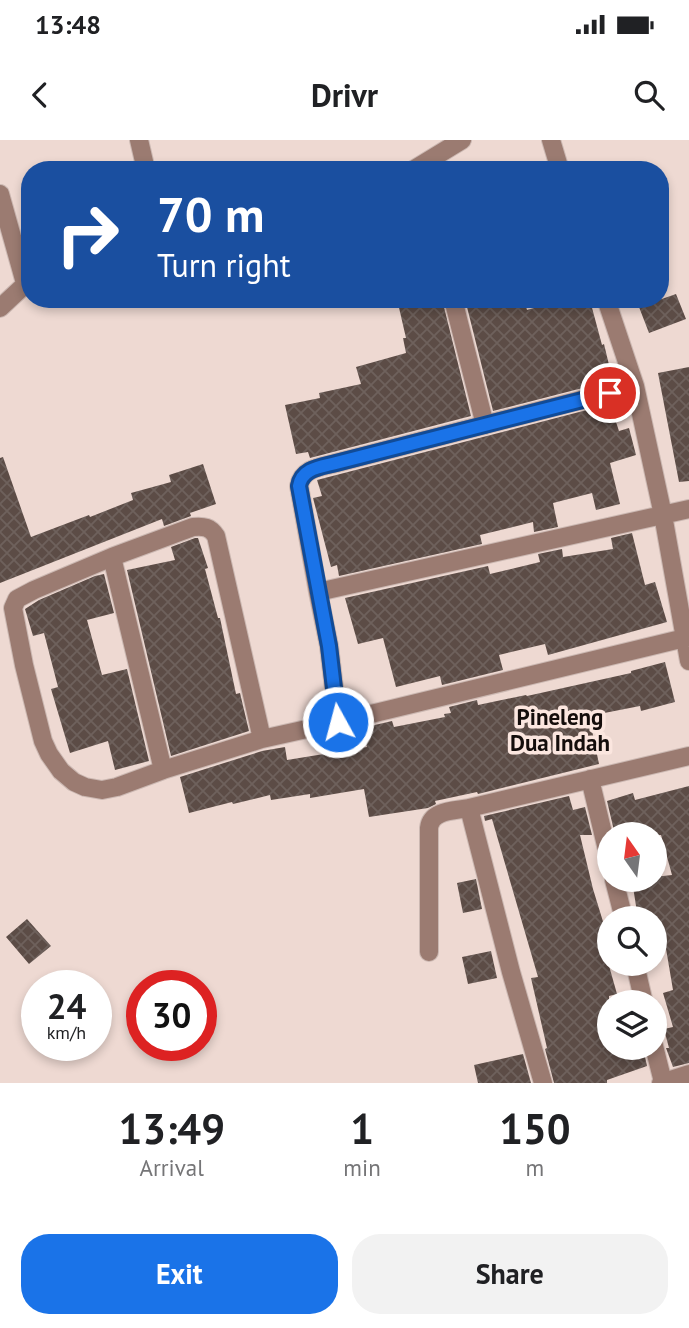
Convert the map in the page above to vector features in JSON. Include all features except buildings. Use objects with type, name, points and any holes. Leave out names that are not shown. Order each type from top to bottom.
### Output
[{"type":"street","points":[[139,140],[144,161]]},
{"type":"street","points":[[427,161],[462,140]]},
{"type":"street","points":[[551,140],[557,161]]},
{"type":"street","points":[[0,194],[21,262]]},
{"type":"street","points":[[0,307],[21,288]]},
{"type":"street","points":[[455,308],[485,425]]},
{"type":"street","points":[[609,308],[635,386],[663,515],[689,661]]},
{"type":"street","points":[[338,722],[329,646],[299,486],[304,474],[635,386]]},
{"type":"street","points":[[318,592],[689,509]]},
{"type":"street","points":[[262,739],[216,536],[210,528],[194,527],[112,557],[17,599],[13,608],[23,666],[43,741],[61,771],[74,782],[102,790],[262,739],[687,638]]},
{"type":"street","points":[[112,557],[163,770]]},
{"type":"street","points":[[429,952],[430,821],[435,816],[689,756]]},
{"type":"street","points":[[590,779],[600,822]]},
{"type":"street","points":[[469,808],[543,1083]]},
{"type":"street","points":[[657,1060],[662,1083],[689,1074]]},
{"type":"district","name":"Pineleng Dua Indah","points":[[560,729]]},
{"type":"route","points":[[338,722],[329,646],[299,486],[304,474],[336,463],[610,393]]}]
